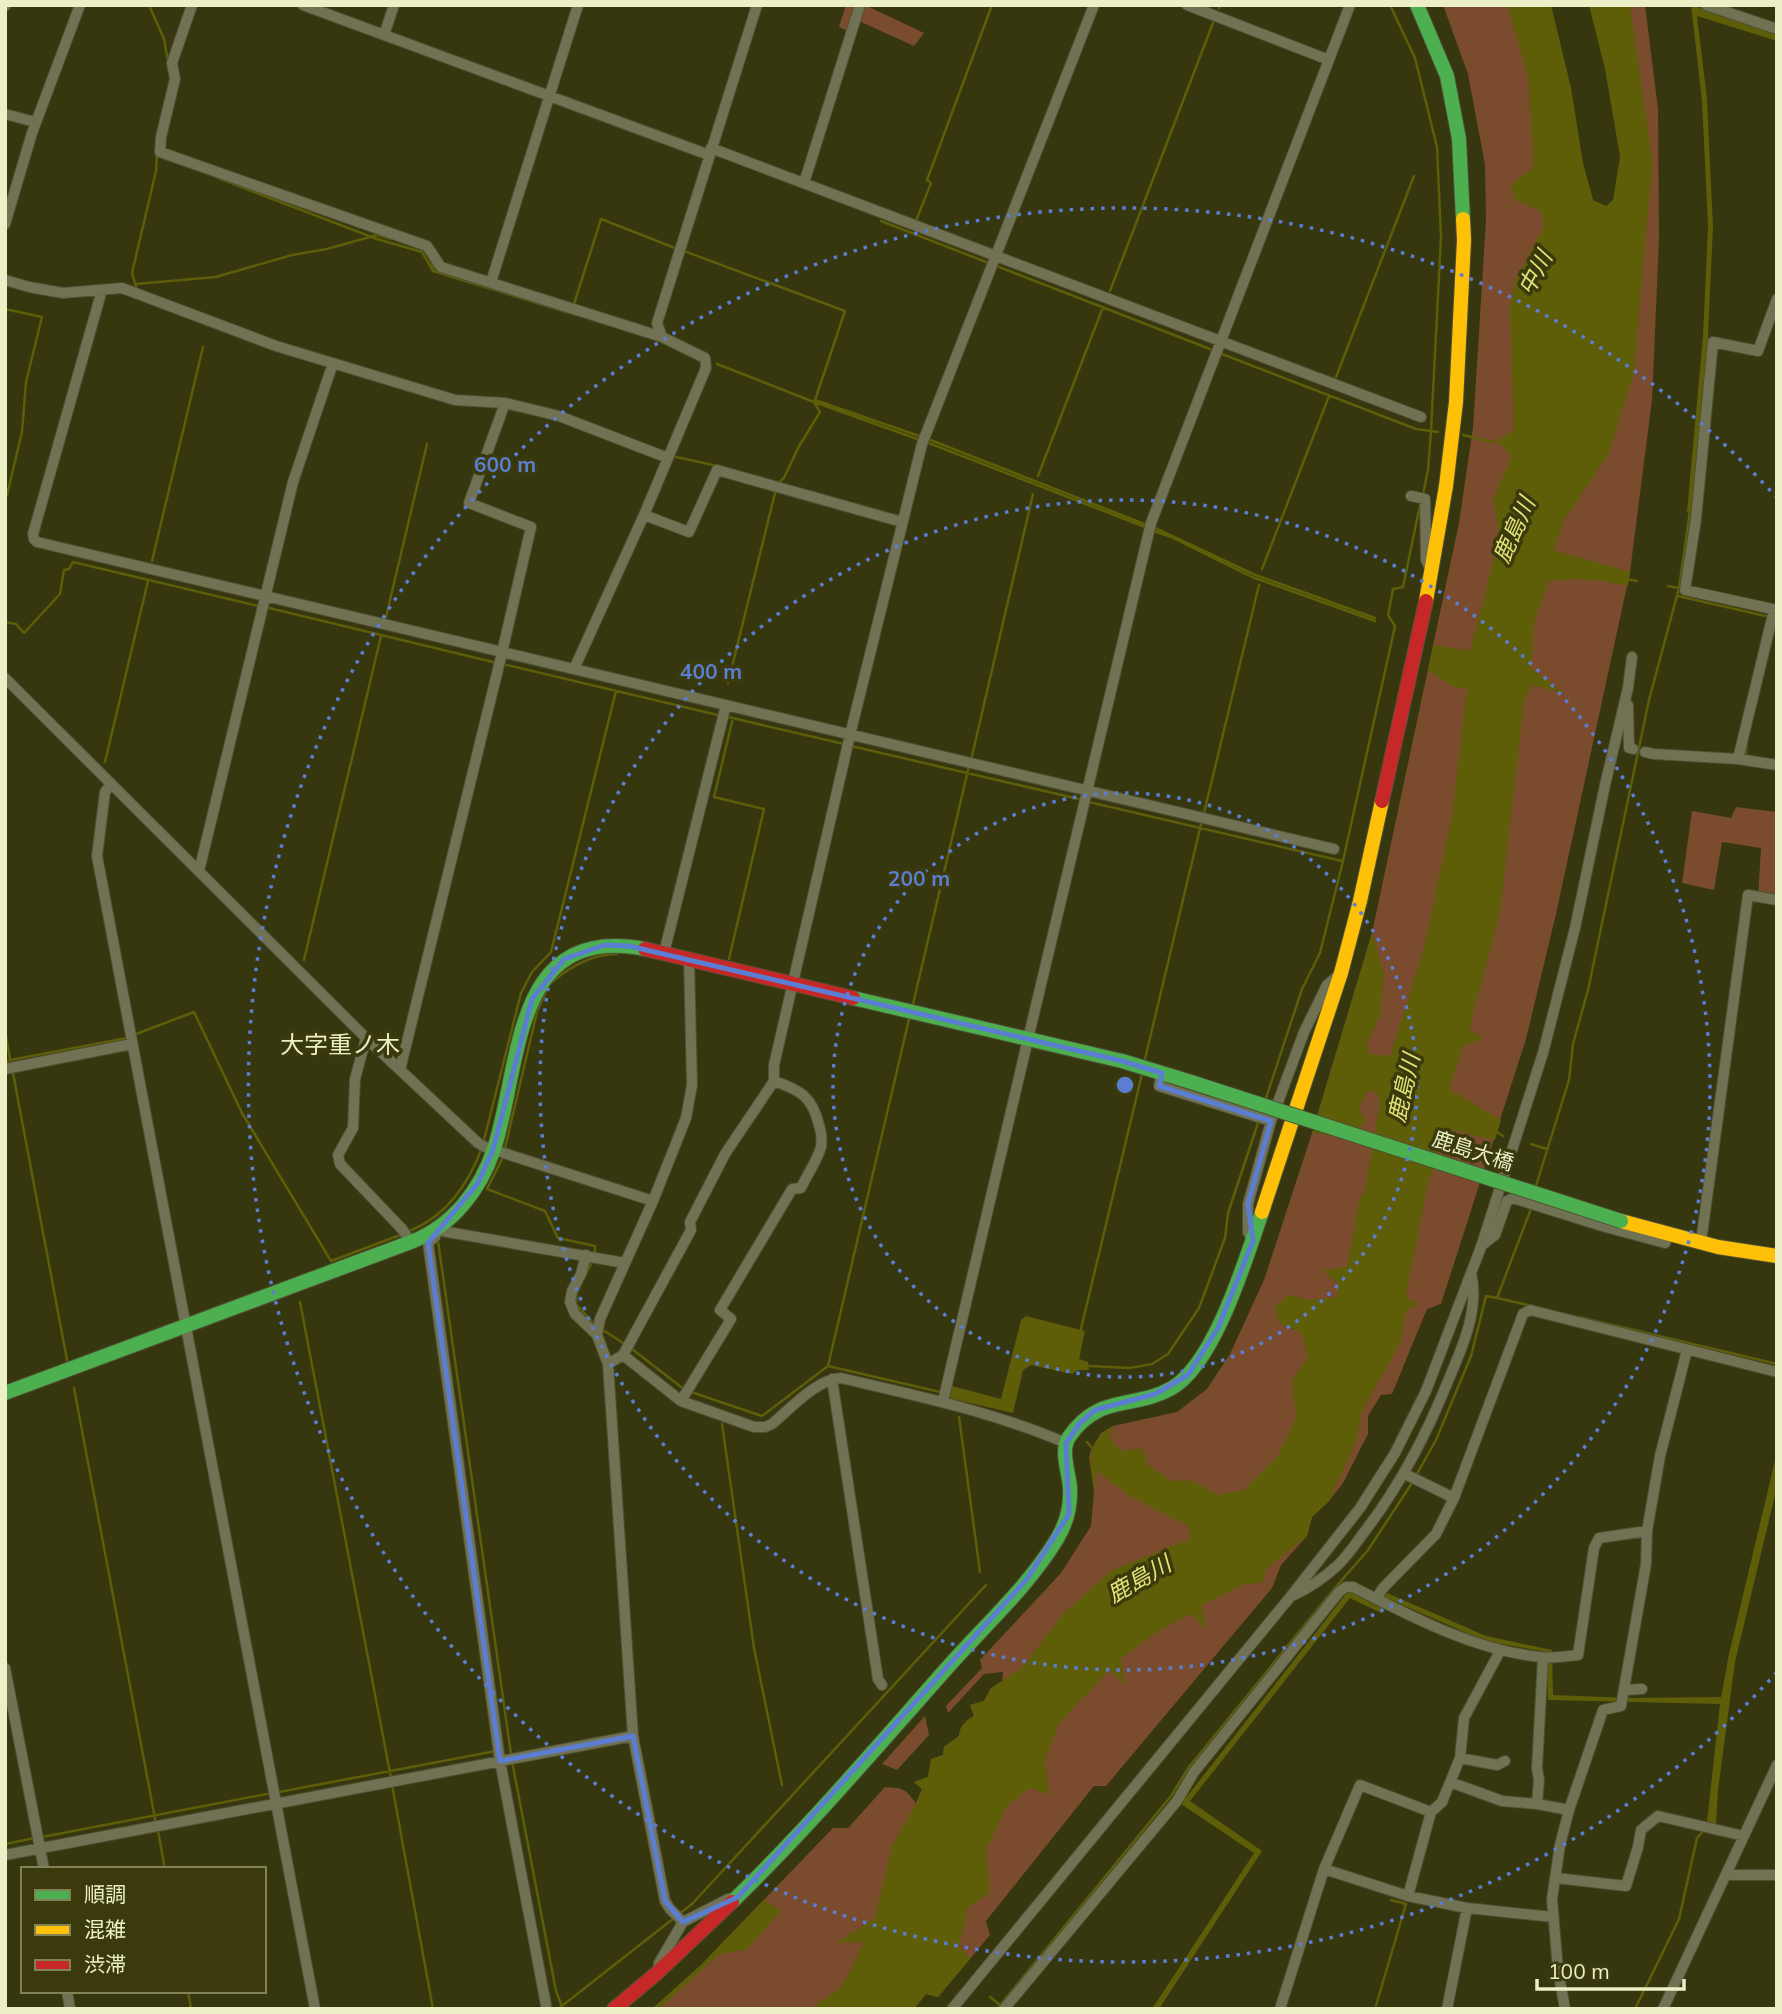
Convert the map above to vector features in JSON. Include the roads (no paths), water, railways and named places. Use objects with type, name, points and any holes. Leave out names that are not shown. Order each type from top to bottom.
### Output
[{"type":"street","points":[[5,224],[36,122],[80,5]]},
{"type":"street","points":[[192,5],[172,63],[175,79],[160,152],[427,246],[441,267],[662,337],[705,358],[706,368],[644,515],[574,669]]},
{"type":"street","points":[[303,5],[710,152],[804,183],[1421,417]]},
{"type":"street","points":[[384,35],[394,5]]},
{"type":"street","points":[[491,282],[578,5]]},
{"type":"street","points":[[662,337],[657,323],[757,5]]},
{"type":"street","points":[[804,183],[860,5]]},
{"type":"street","points":[[608,1364],[626,1349],[691,1230],[690,1222],[725,1154],[774,1081],[774,1065],[848,742],[924,439],[1094,5]]},
{"type":"street","points":[[1187,5],[1328,60]]},
{"type":"street","points":[[943,1401],[1150,527],[1350,5]]},
{"type":"street","points":[[614,2009],[659,1973],[738,1897],[832,1797],[1027,1579],[1059,1536],[1069,1514],[1071,1489],[1065,1454],[1066,1443],[1080,1423],[1095,1410],[1116,1402],[1173,1388],[1188,1375],[1218,1328],[1236,1289],[1341,974],[1363,888],[1431,570],[1446,486],[1456,402],[1464,240],[1463,200],[1459,139],[1447,76],[1417,5]]},
{"type":"street","points":[[1706,5],[1777,29]]},
{"type":"street","points":[[5,114],[36,122]]},
{"type":"street","points":[[5,280],[63,293],[122,288],[276,346],[455,400],[505,403],[559,416],[668,458]]},
{"type":"street","points":[[102,290],[33,534],[33,539],[37,542],[264,604],[500,659],[574,669],[724,712],[848,742],[970,763],[1334,849]]},
{"type":"street","points":[[1738,759],[1774,614],[1685,590],[1696,519],[1713,342],[1758,351],[1777,299]]},
{"type":"street","points":[[199,872],[293,482],[333,363]]},
{"type":"street","points":[[400,1070],[531,527],[469,503],[505,403]]},
{"type":"street","points":[[644,515],[689,533],[717,470],[902,523]]},
{"type":"street","points":[[1411,496],[1425,499],[1426,560],[1431,570]]},
{"type":"street","points":[[952,2009],[1291,1596],[1360,1508],[1395,1453],[1426,1391],[1481,1247],[1543,1053],[1575,928],[1628,688],[1632,657]]},
{"type":"street","points":[[5,678],[366,1038],[485,1147],[653,1201]]},
{"type":"street","points":[[1628,688],[1629,748],[1654,754],[1738,759],[1777,765]]},
{"type":"street","points":[[664,953],[724,712]]},
{"type":"street","points":[[111,783],[105,792],[97,856],[315,2009]]},
{"type":"street","points":[[1701,1242],[1748,895],[1777,900]]},
{"type":"street","name":"鹿島大橋","points":[[5,1393],[186,1326],[406,1236],[436,1230],[458,1212],[478,1182],[485,1147],[523,1027],[532,999],[544,976],[564,959],[582,950],[605,945],[629,946],[664,953],[1122,1061],[1621,1220],[1701,1242],[1777,1256]]},
{"type":"street","points":[[597,1335],[600,1319],[653,1201],[686,1118],[692,1085],[690,959]]},
{"type":"street","points":[[1252,1241],[1248,1231],[1248,1204],[1268,1120],[1304,1032],[1327,985],[1341,974]]},
{"type":"street","points":[[366,1038],[355,1079],[353,1128],[338,1155],[340,1164],[406,1236]]},
{"type":"street","points":[[5,1069],[132,1044]]},
{"type":"street","points":[[1162,1073],[1159,1086],[1268,1120]]},
{"type":"street","points":[[685,1394],[732,1319],[720,1310],[792,1189],[801,1188],[821,1147],[821,1131],[816,1110],[807,1097],[794,1088],[774,1081]]},
{"type":"street","points":[[1481,1247],[1495,1235],[1507,1201],[1513,1198],[1665,1243],[1670,1234]]},
{"type":"street","points":[[546,2005],[498,1743],[428,1243],[435,1237],[436,1230],[625,1263]]},
{"type":"street","points":[[586,1255],[570,1302],[576,1314],[597,1335],[608,1364],[633,1736],[665,1901],[683,1922]]},
{"type":"street","points":[[1291,1596],[1304,1591],[1337,1566],[1411,1477],[1464,1344],[1471,1317],[1474,1286],[1471,1273]]},
{"type":"street","points":[[1381,1601],[1383,1588],[1436,1535],[1454,1498],[1522,1314],[1530,1310],[1777,1372]]},
{"type":"street","points":[[626,1349],[685,1394],[754,1427],[772,1424],[820,1385],[841,1378],[943,1401],[1028,1427],[1066,1443]]},
{"type":"street","points":[[1564,2009],[1552,1899],[1560,1845],[1569,1810],[1604,1710],[1621,1706],[1646,1564],[1647,1531],[1660,1456],[1686,1350]]},
{"type":"street","points":[[832,1379],[878,1679],[882,1685]]},
{"type":"street","points":[[1411,1477],[1454,1498]]},
{"type":"street","points":[[1005,2008],[1177,1801],[1194,1772],[1339,1592],[1346,1587],[1353,1587],[1458,1636],[1500,1650],[1548,1657],[1578,1655],[1594,1548],[1599,1538],[1647,1531]]},
{"type":"street","points":[[1408,1896],[1431,1812],[1442,1802],[1460,1758],[1464,1718],[1500,1650]]},
{"type":"street","points":[[1536,1804],[1548,1657]]},
{"type":"street","points":[[5,1668],[44,1867]]},
{"type":"street","points":[[1624,1692],[1642,1689]]},
{"type":"street","points":[[5,1855],[633,1736]]},
{"type":"street","points":[[1460,1758],[1497,1765],[1505,1761]]},
{"type":"street","points":[[1663,2009],[1777,1765]]},
{"type":"street","points":[[1450,1783],[1503,1801],[1569,1810]]},
{"type":"street","points":[[1280,2009],[1324,1869],[1360,1785],[1431,1812]]},
{"type":"street","points":[[1556,1878],[1626,1886],[1641,1830],[1658,1816],[1744,1836]]},
{"type":"street","points":[[1324,1869],[1408,1896],[1467,1908],[1553,1917]]},
{"type":"street","points":[[1727,1873],[1777,1875]]},
{"type":"street","points":[[659,1973],[659,1963],[683,1922],[728,1899],[738,1897]]},
{"type":"street","points":[[1447,2009],[1467,1908]]},
{"type":"water","points":[[1507,5],[1551,5],[1593,200],[1606,206],[1613,200],[1620,157],[1605,69],[1589,5],[1630,5],[1653,165],[1634,373],[1609,453],[1565,519],[1554,550],[1630,572],[1628,586],[1568,579],[1548,582],[1534,624],[1531,668],[1564,693],[1532,685],[1524,703],[1500,913],[1469,1029],[1483,1039],[1464,1045],[1449,1089],[1501,1120],[1495,1140],[1444,1128],[1425,1197],[1406,1297],[1418,1304],[1406,1311],[1401,1342],[1361,1413],[1357,1439],[1329,1501],[1312,1517],[1307,1536],[1266,1569],[1263,1582],[1242,1585],[1202,1605],[1205,1628],[1190,1614],[1155,1633],[1121,1659],[1125,1686],[1110,1670],[1060,1722],[1045,1759],[1049,1794],[1029,1788],[1006,1807],[986,1850],[990,1893],[968,1907],[959,1946],[970,1959],[938,1997],[926,1994],[914,2009],[810,2009],[842,1987],[864,1942],[836,1943],[875,1918],[892,1845],[922,1789],[914,1782],[928,1777],[931,1759],[943,1755],[944,1747],[959,1736],[960,1729],[974,1716],[970,1705],[984,1701],[991,1688],[1022,1668],[1062,1615],[1112,1570],[1190,1539],[1188,1526],[1130,1496],[1097,1471],[1094,1491],[1091,1454],[1097,1440],[1113,1426],[1109,1438],[1122,1451],[1142,1448],[1147,1464],[1172,1481],[1191,1480],[1218,1495],[1244,1490],[1278,1456],[1296,1418],[1292,1381],[1308,1356],[1302,1334],[1279,1323],[1275,1307],[1288,1295],[1310,1300],[1337,1297],[1339,1284],[1322,1270],[1347,1267],[1359,1202],[1365,1189],[1380,1103],[1376,1091],[1366,1092],[1359,1108],[1365,1122],[1349,1137],[1312,1133],[1372,933],[1384,973],[1380,1016],[1367,1043],[1369,1054],[1390,1056],[1424,949],[1452,815],[1467,688],[1454,687],[1428,670],[1433,645],[1470,651],[1500,536],[1493,500],[1512,456],[1497,441],[1514,431],[1510,309],[1515,281],[1544,226],[1541,211],[1515,200],[1511,184],[1534,168],[1528,76]]},
{"type":"water","points":[[1691,5],[1777,33],[1777,41],[1697,16],[1707,99],[1713,227],[1708,337],[1692,513],[1687,512],[1703,336],[1708,226],[1702,101]]},
{"type":"water","points":[[1026,1316],[1085,1331],[1079,1359],[1088,1362],[1089,1370],[1078,1370],[1072,1374],[1031,1365],[1023,1370],[1013,1413],[949,1398],[952,1386],[1001,1399],[1021,1320]]},
{"type":"water","points":[[1777,1452],[1777,1487],[1735,1662],[1716,1824],[1707,1822],[1720,1704],[1548,1700],[1547,1652],[1485,1641],[1389,1599],[1381,1613],[1350,1598],[1190,1801],[1262,1851],[1159,2009],[1152,2009],[1254,1853],[1181,1804],[1346,1594],[1351,1592],[1379,1607],[1387,1593],[1486,1636],[1552,1650],[1553,1695],[1721,1697]]},
{"type":"water","points":[[764,1900],[781,1911],[747,1949],[719,1954],[659,2009],[652,2009],[701,1965]]},
{"type":"waterway","points":[[149,5],[164,39],[168,61]]},
{"type":"waterway","points":[[916,221],[931,183],[927,180],[992,5]]},
{"type":"waterway","points":[[1390,5],[1415,58],[1437,147],[1441,237],[1431,431],[1423,495]]},
{"type":"waterway","points":[[1110,291],[1213,23]]},
{"type":"waterway","points":[[137,290],[132,273],[156,171],[157,154]]},
{"type":"waterway","points":[[1336,377],[1414,176]]},
{"type":"waterway","points":[[218,178],[377,239],[422,252],[433,271],[576,315]]},
{"type":"waterway","points":[[574,304],[601,219],[675,248]]},
{"type":"waterway","points":[[881,221],[986,262]]},
{"type":"waterway","points":[[136,284],[216,277],[292,255],[327,249],[377,235],[392,239]]},
{"type":"waterway","points":[[684,251],[845,311],[815,400],[922,437]]},
{"type":"waterway","points":[[430,259],[434,268],[438,269]]},
{"type":"waterway","points":[[999,267],[1210,349]]},
{"type":"waterway","points":[[1038,476],[1103,307]]},
{"type":"waterway","points":[[5,309],[42,317],[26,382],[22,432],[7,495]]},
{"type":"waterway","points":[[152,561],[203,347]]},
{"type":"waterway","points":[[1222,354],[1416,429],[1438,432]]},
{"type":"waterway","points":[[717,364],[920,440]]},
{"type":"waterway","points":[[1262,569],[1329,396]]},
{"type":"waterway","points":[[778,483],[784,478],[820,412],[814,402]]},
{"type":"waterway","points":[[1463,435],[1501,444]]},
{"type":"waterway","points":[[928,439],[1147,525]]},
{"type":"waterway","points":[[926,442],[1145,527]]},
{"type":"waterway","points":[[386,617],[427,444]]},
{"type":"waterway","points":[[676,457],[718,466]]},
{"type":"waterway","points":[[728,683],[775,493]]},
{"type":"waterway","points":[[971,760],[1033,494]]},
{"type":"waterway","points":[[1265,1101],[1302,989],[1320,953],[1395,626],[1388,615],[1393,589],[1403,587],[1420,505]]},
{"type":"waterway","points":[[1535,1189],[1569,1080],[1573,1044],[1588,990],[1649,700],[1679,588],[1690,511]]},
{"type":"waterway","points":[[1153,527],[1253,574],[1375,618]]},
{"type":"waterway","points":[[1151,530],[1252,577],[1375,621]]},
{"type":"waterway","points":[[5,622],[16,624],[24,633],[60,594],[64,570],[69,569],[73,562],[258,606]]},
{"type":"waterway","points":[[1626,579],[1637,581]]},
{"type":"waterway","points":[[105,762],[148,581]]},
{"type":"waterway","points":[[1204,813],[1259,585]]},
{"type":"waterway","points":[[1668,586],[1679,588]]},
{"type":"waterway","points":[[1678,596],[1770,617]]},
{"type":"waterway","points":[[265,607],[497,663]]},
{"type":"waterway","points":[[304,960],[381,636]]},
{"type":"waterway","points":[[503,664],[722,716]]},
{"type":"waterway","points":[[483,1144],[521,993],[532,972],[551,952],[616,691]]},
{"type":"waterway","points":[[728,717],[844,744]]},
{"type":"waterway","points":[[729,959],[764,809],[714,797],[733,718]]},
{"type":"waterway","points":[[1746,753],[1747,743]]},
{"type":"waterway","points":[[851,746],[1083,800]]},
{"type":"waterway","points":[[913,1004],[969,766]]},
{"type":"waterway","points":[[1089,802],[1342,861]]},
{"type":"waterway","points":[[1145,1059],[1202,820]]},
{"type":"waterway","points":[[552,982],[582,962],[617,954]]},
{"type":"waterway","points":[[505,1148],[537,1012],[548,987]]},
{"type":"waterway","points":[[136,1034],[194,1012],[242,1113],[331,1261],[403,1234]]},
{"type":"waterway","points":[[828,1366],[909,1019]]},
{"type":"waterway","points":[[5,1031],[10,1059]]},
{"type":"waterway","points":[[5,1061],[127,1038]]},
{"type":"waterway","points":[[13,1073],[67,1360]]},
{"type":"waterway","points":[[1080,1333],[1142,1074]]},
{"type":"waterway","points":[[1088,1366],[1130,1368],[1152,1364],[1168,1354],[1199,1308],[1225,1238],[1228,1213],[1259,1120]]},
{"type":"waterway","points":[[1494,1130],[1503,1136]]},
{"type":"waterway","points":[[1531,1144],[1547,1149]]},
{"type":"waterway","points":[[409,1231],[434,1217],[454,1198],[481,1150]]},
{"type":"waterway","points":[[503,1157],[487,1189],[545,1211],[558,1238],[595,1246],[595,1251]]},
{"type":"waterway","points":[[1417,1474],[1436,1440],[1471,1356],[1486,1296],[1497,1298],[1532,1206]]},
{"type":"waterway","points":[[438,1241],[511,1754]]},
{"type":"waterway","points":[[585,1276],[593,1260]]},
{"type":"waterway","points":[[582,1282],[576,1304],[594,1324]]},
{"type":"waterway","points":[[1497,1298],[1532,1306]]},
{"type":"waterway","points":[[300,1302],[391,1778]]},
{"type":"waterway","points":[[1579,1317],[1777,1364]]},
{"type":"waterway","points":[[603,1330],[626,1345]]},
{"type":"waterway","points":[[632,1349],[685,1390]]},
{"type":"waterway","points":[[691,1392],[762,1416],[828,1366],[940,1392]]},
{"type":"waterway","points":[[74,1388],[156,1824]]},
{"type":"waterway","points":[[959,1417],[980,1572]]},
{"type":"waterway","points":[[722,1424],[754,1648],[782,1785]]},
{"type":"waterway","points":[[1087,1442],[1094,1450]]},
{"type":"waterway","points":[[997,2009],[1171,1796],[1189,1767],[1368,1550],[1414,1480]]},
{"type":"waterway","points":[[679,1914],[692,1904],[986,1585]]},
{"type":"waterway","points":[[279,1792],[496,1751]]},
{"type":"waterway","points":[[512,1761],[556,1991],[563,2009]]},
{"type":"waterway","points":[[392,1785],[433,2009]]},
{"type":"waterway","points":[[42,1837],[272,1793]]},
{"type":"waterway","points":[[1635,2009],[1679,1919],[1697,1838],[1705,1829]]},
{"type":"waterway","points":[[158,1831],[165,1867]]},
{"type":"waterway","points":[[5,1844],[35,1838]]},
{"type":"waterway","points":[[1375,2009],[1406,1904],[1391,1900]]},
{"type":"waterway","points":[[558,2009],[674,1918]]},
{"type":"waterway","points":[[188,1993],[191,2009]]},
{"type":"waterway","points":[[990,1997],[1000,2005]]},
{"type":"district","name":"大字重ノ木","points":[[340,1045]]},
{"type":"water label","name":"中川","points":[[1535,273]]},
{"type":"water label","name":"鹿島川","points":[[1514,530]]},
{"type":"water label","name":"鹿島川","points":[[1404,1088]]},
{"type":"water label","name":"鹿島川","points":[[1139,1579]]}]
